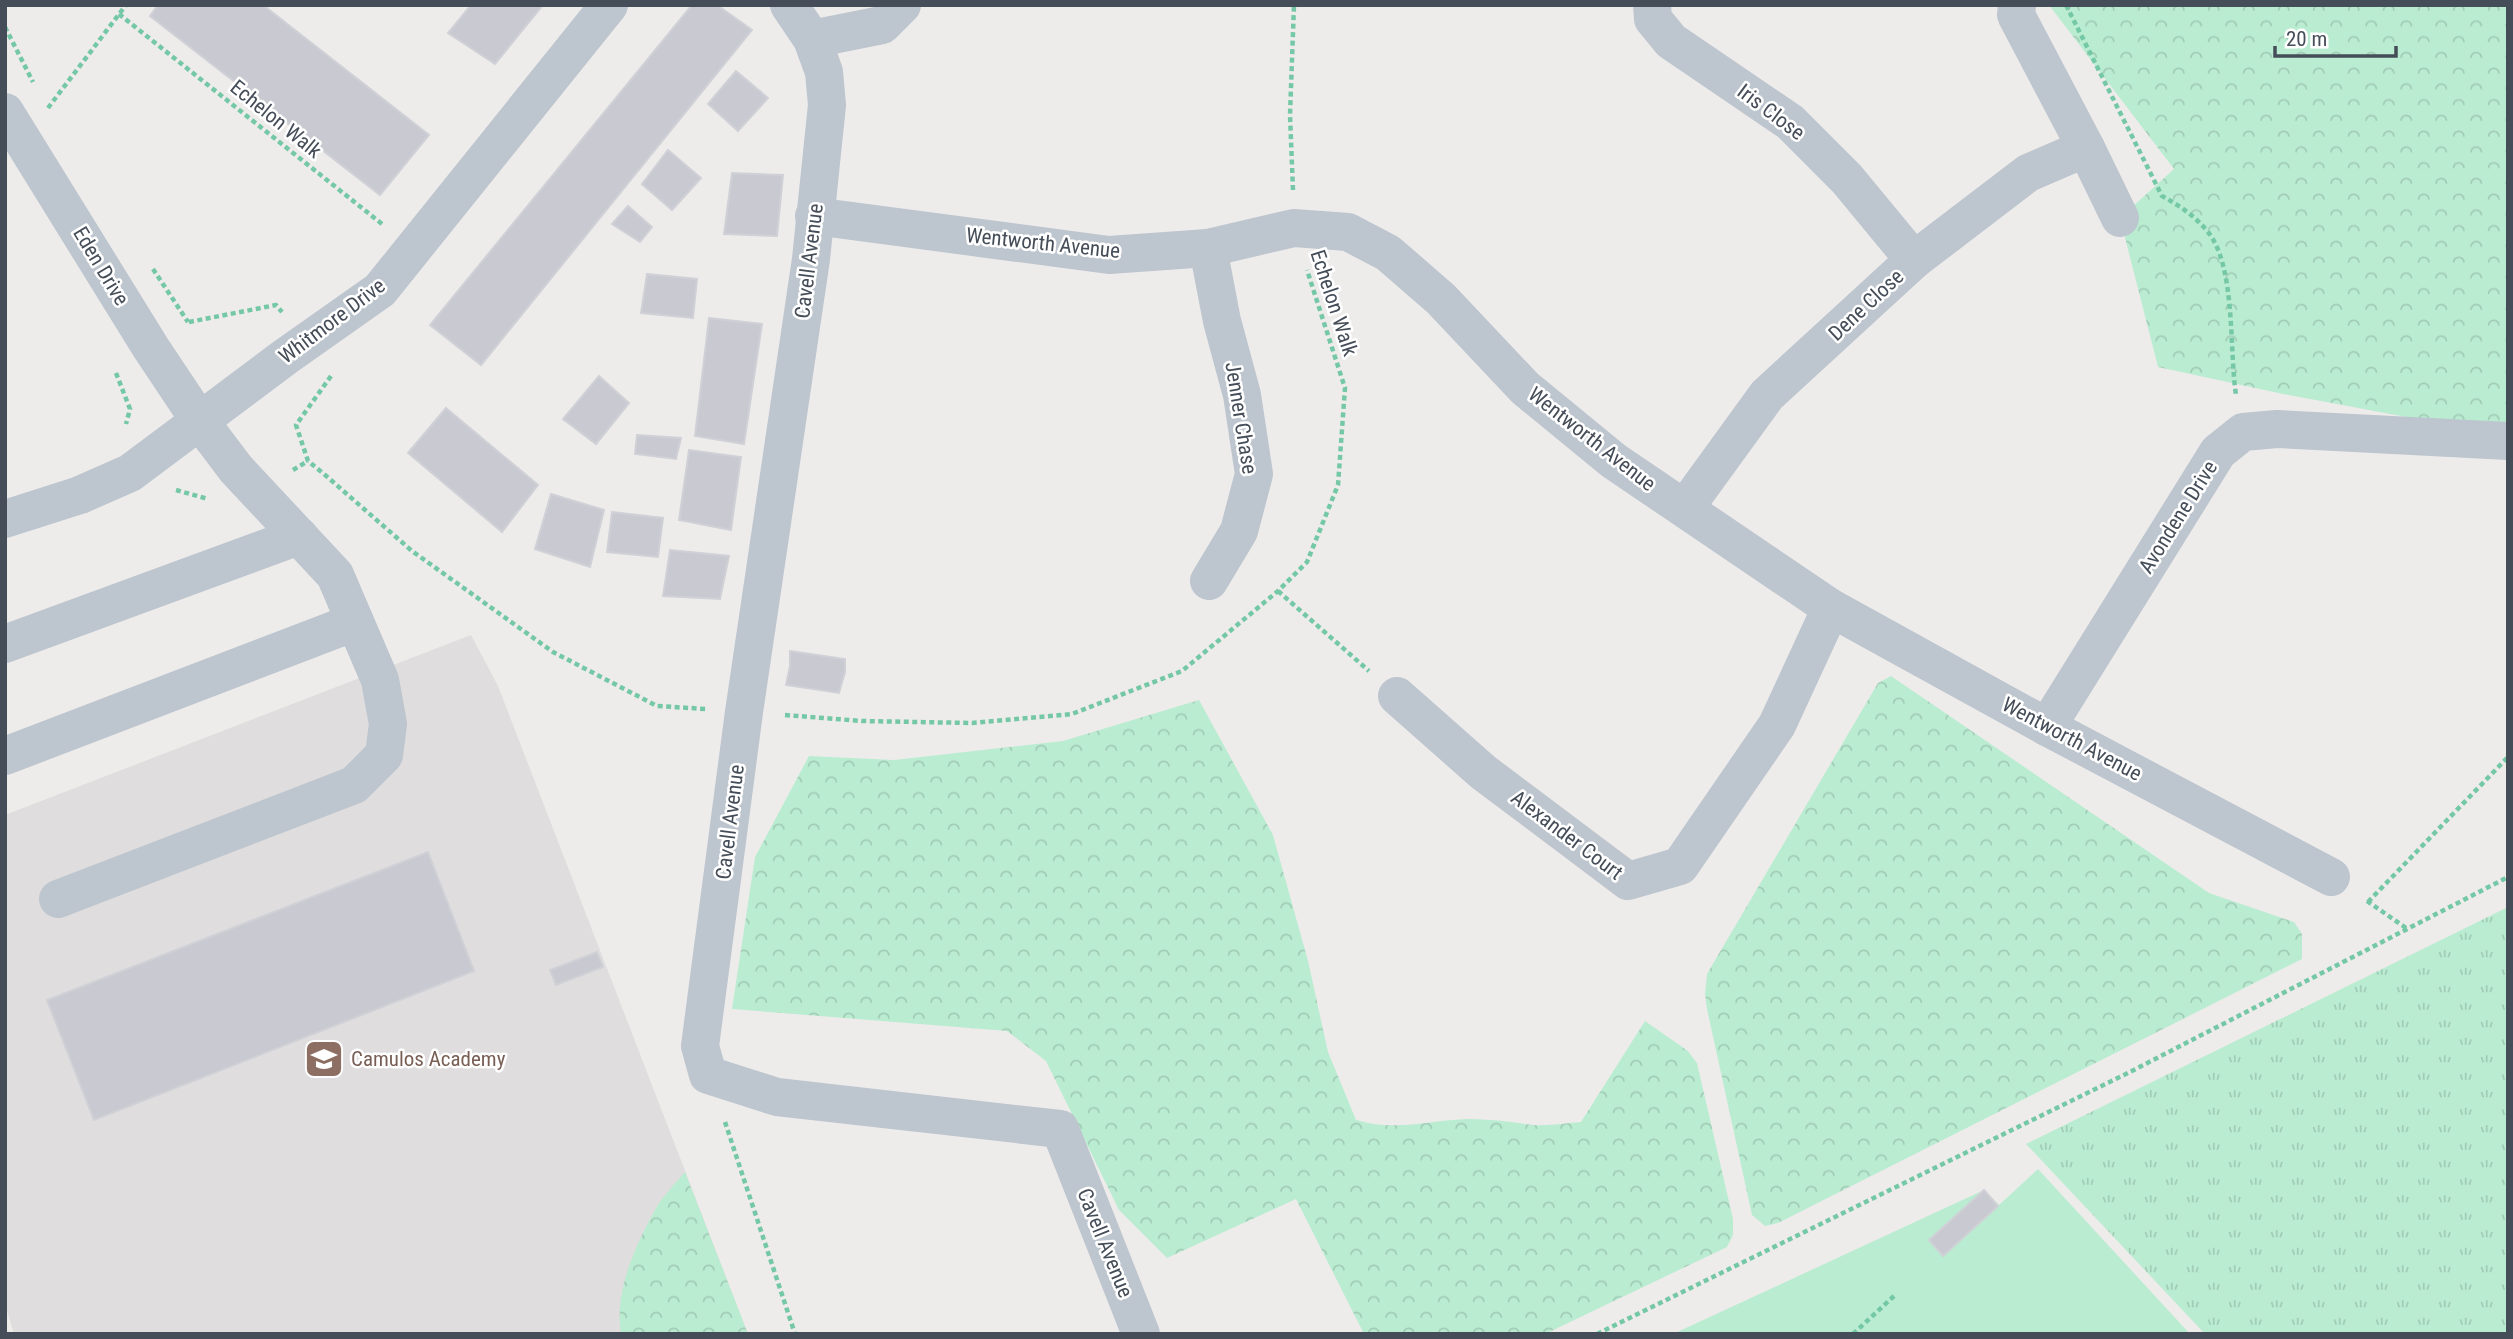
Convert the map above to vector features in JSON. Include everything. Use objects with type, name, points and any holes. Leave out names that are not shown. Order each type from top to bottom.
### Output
[{"type":"street","name":"Whitmore Drive","points":[[7,517],[80,495],[130,473],[306,341],[380,290],[609,5]]},
{"type":"street","name":"Cavell Avenue","points":[[789,5],[812,39],[824,72],[828,105],[809,273],[744,712],[700,1046],[708,1075],[777,1097],[1060,1129],[1141,1334]]},
{"type":"street","points":[[812,39],[882,25],[902,5]]},
{"type":"street","name":"Iris Close","points":[[1652,5],[1653,19],[1671,41],[1790,121],[1847,179],[1913,260]]},
{"type":"street","points":[[2017,5],[2016,15],[2120,218]]},
{"type":"street","name":"Eden Drive","points":[[13,123],[151,348],[200,420],[236,469],[335,575],[380,680],[388,724],[384,755],[354,785],[58,899]]},
{"type":"street","name":"Dene Close","points":[[1685,508],[1767,395],[1913,260],[2028,173],[2086,148]]},
{"type":"street","name":"Wentworth Avenue","points":[[814,216],[1109,255],[1208,248],[1294,228],[1348,232],[1388,253],[1441,299],[1525,388],[1614,461],[1831,608],[2047,727],[2331,877]]},
{"type":"street","name":"Jenner Chase","points":[[1208,248],[1222,321],[1242,394],[1254,474],[1239,531],[1209,581]]},
{"type":"street","points":[[2243,432],[2277,429],[2508,441]]},
{"type":"street","name":"Avondene Drive","points":[[2047,727],[2218,452],[2243,432]]},
{"type":"street","points":[[5,645],[299,536]]},
{"type":"street","name":"Alexander Court","points":[[1397,696],[1483,772],[1628,881],[1680,866],[1777,724],[1831,608]]},
{"type":"street","points":[[5,756],[355,622]]},
{"type":"path","points":[[13,123],[46,110],[126,5]]},
{"type":"path","name":"Echelon Walk","points":[[306,341],[332,374],[296,425],[309,461],[412,551],[553,652],[657,706],[862,721],[972,723],[1072,714],[1182,671],[1278,591],[1307,562],[1338,485],[1345,388],[1294,228],[1290,115],[1294,5]]},
{"type":"path","points":[[2066,5],[2162,195],[2189,211],[2210,234],[2226,270],[2232,366],[2243,432]]},
{"type":"path","name":"Echelon Walk","points":[[119,14],[413,248]]},
{"type":"path","points":[[188,322],[276,305],[306,341]]},
{"type":"path","points":[[1278,591],[1397,696]]},
{"type":"path","points":[[2368,902],[2508,757]]},
{"type":"path","points":[[2331,877],[2407,928]]},
{"type":"path","points":[[1597,1334],[2124,1075],[2508,877]]},
{"type":"path","points":[[708,1075],[795,1334]]},
{"type":"path","points":[[1853,1334],[1894,1296]]},
{"type":"shaded area","name":"Camulos Academy","points":[[471,635],[498,686],[748,1334],[14,1334],[5,1304],[5,815]]},
{"type":"green space","points":[[2049,5],[2508,5],[2508,436],[2283,394],[2158,367],[2120,218],[2174,169]]},
{"type":"green space","points":[[1891,676],[2209,893],[2294,922],[2302,934],[2302,959],[1778,1223],[1765,1226],[1752,1215],[1707,1009],[1707,974],[1878,683]]},
{"type":"green space","points":[[1199,700],[1273,835],[1308,961],[1328,1052],[1356,1120],[1385,1125],[1469,1119],[1539,1125],[1581,1122],[1645,1021],[1688,1051],[1697,1063],[1733,1219],[1733,1235],[1727,1247],[1545,1334],[1364,1334],[1296,1199],[1167,1258],[1119,1210],[1046,1061],[1007,1031],[732,1009],[755,857],[809,756],[894,760],[1063,741]]},
{"type":"green space","points":[[2508,907],[2508,1334],[2205,1334],[2026,1144]]},
{"type":"green space","points":[[2038,1169],[2190,1334],[1673,1334],[1984,1190],[1999,1205]]},
{"type":"green space","points":[[685,1172],[748,1334],[621,1334],[623,1286],[634,1254],[658,1205]]},
{"type":"building","points":[[158,5],[263,5],[429,135],[380,195],[150,16]]},
{"type":"building","points":[[471,5],[543,5],[495,64],[448,33]]},
{"type":"building","points":[[692,5],[717,5],[752,30],[481,365],[430,325]]},
{"type":"building","points":[[736,71],[768,98],[738,131],[708,104]]},
{"type":"building","points":[[668,150],[701,178],[672,210],[642,184]]},
{"type":"building","points":[[732,173],[783,175],[777,236],[724,234]]},
{"type":"building","points":[[628,206],[652,227],[640,242],[612,224]]},
{"type":"building","points":[[647,274],[697,279],[693,318],[641,313]]},
{"type":"building","points":[[709,318],[762,324],[744,444],[695,436]]},
{"type":"building","points":[[599,376],[629,403],[596,444],[563,419]]},
{"type":"building","points":[[446,408],[538,485],[502,532],[408,453]]},
{"type":"building","points":[[637,435],[681,438],[676,459],[635,454]]},
{"type":"building","points":[[689,450],[741,457],[731,530],[679,520]]},
{"type":"building","points":[[551,494],[604,510],[590,567],[535,549]]},
{"type":"building","points":[[612,512],[663,518],[658,557],[607,552]]},
{"type":"building","points":[[670,550],[729,556],[720,599],[663,596]]},
{"type":"building","points":[[790,651],[845,659],[845,672],[839,693],[786,685]]},
{"type":"building","points":[[428,852],[474,971],[94,1120],[47,1000]]},
{"type":"building","points":[[597,952],[603,967],[556,985],[550,970]]},
{"type":"building","points":[[1984,1190],[1998,1206],[1943,1256],[1929,1240]]},
{"type":"place","name":"Camulos Academy","points":[[324,1059]]}]
